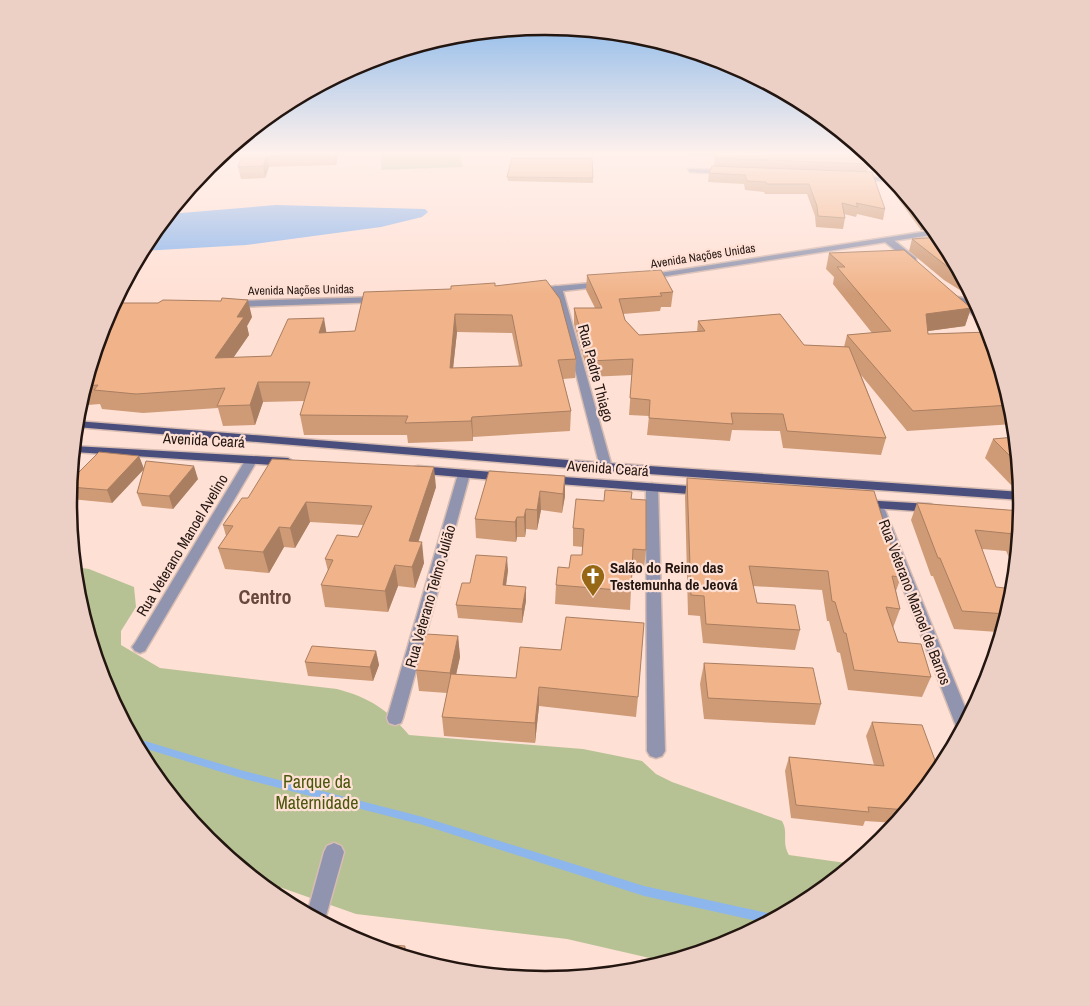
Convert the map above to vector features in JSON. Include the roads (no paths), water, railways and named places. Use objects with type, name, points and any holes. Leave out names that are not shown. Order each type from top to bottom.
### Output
[{"type":"main road","name":"Avenida Ceará","points":[[84,425],[606,467],[1013,495]]},
{"type":"main road","name":"Avenida Ceará","points":[[80,449],[300,462]]},
{"type":"main road","points":[[406,470],[514,477]]},
{"type":"main road","name":"Avenida Ceará","points":[[534,478],[711,492]]},
{"type":"main road","points":[[848,502],[944,509]]},
{"type":"street","name":"Avenida Nações Unidas","points":[[635,279],[927,233]]},
{"type":"street","points":[[888,240],[918,265]]},
{"type":"street","points":[[525,292],[616,282]]},
{"type":"street","name":"Rua Padre Thiago","points":[[558,288],[606,467]]},
{"type":"street","points":[[948,290],[970,308]]},
{"type":"street","name":"Avenida Nações Unidas","points":[[228,304],[386,300]]},
{"type":"street","name":"Rua Veterano Manoel Avelino","points":[[140,647],[252,459]]},
{"type":"street","name":"Rua Veterano Telmo Julião","points":[[395,718],[464,474]]},
{"type":"street","points":[[652,487],[656,751]]},
{"type":"street","name":"Rua Veterano Manoel de Barros","points":[[877,505],[961,718]]},
{"type":"street","points":[[318,912],[334,852]]},
{"type":"water","points":[[276,205],[425,209],[428,212],[422,217],[381,227],[246,245],[151,250],[178,213]]},
{"type":"waterway","points":[[145,745],[244,775],[423,821],[644,891],[763,917]]},
{"type":"place","name":"Salão do Reino das Testemunha de Jeová","points":[[593,597]]},
{"type":"district","name":"Centro","points":[[265,596]]},
{"type":"park label","name":"Parque da Maternidade","points":[[317,791]]}]
